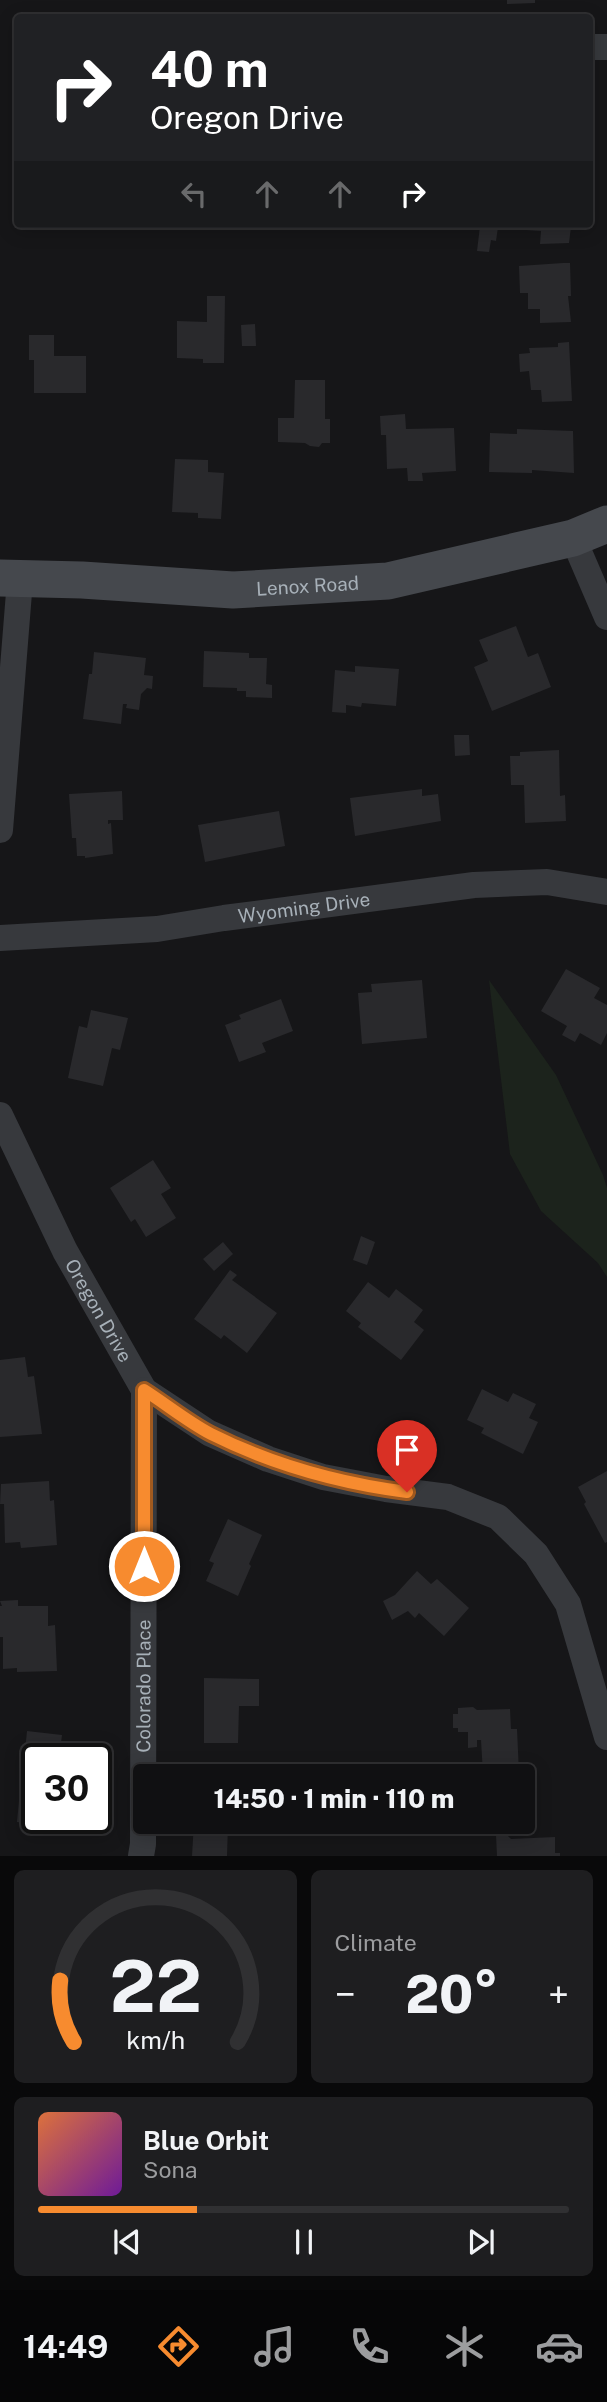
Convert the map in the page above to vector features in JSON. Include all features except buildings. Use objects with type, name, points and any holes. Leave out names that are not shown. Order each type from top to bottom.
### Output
[{"type":"street","name":"Lenox Road","points":[[10,579],[82,580],[233,590],[388,581],[573,538],[607,524]]},
{"type":"street","points":[[573,538],[607,617]]},
{"type":"street","points":[[0,830],[10,579]]},
{"type":"street","name":"Wyoming Drive","points":[[0,938],[157,929],[474,885],[547,882],[607,892]]},
{"type":"street","name":"Oregon Drive","points":[[0,1115],[65,1251],[144,1390],[209,1433],[268,1459],[323,1478],[448,1497],[498,1517],[536,1554],[568,1604],[607,1737]]},
{"type":"street","name":"Colorado Place","points":[[141,1856],[144,1390]]},
{"type":"shaded area","points":[[489,980],[556,1075],[603,1175],[607,1188],[607,1277],[598,1263],[541,1211],[510,1154]]},
{"type":"route","points":[[144,1566],[144,1390],[209,1433],[268,1459],[323,1478],[407,1492]]}]
